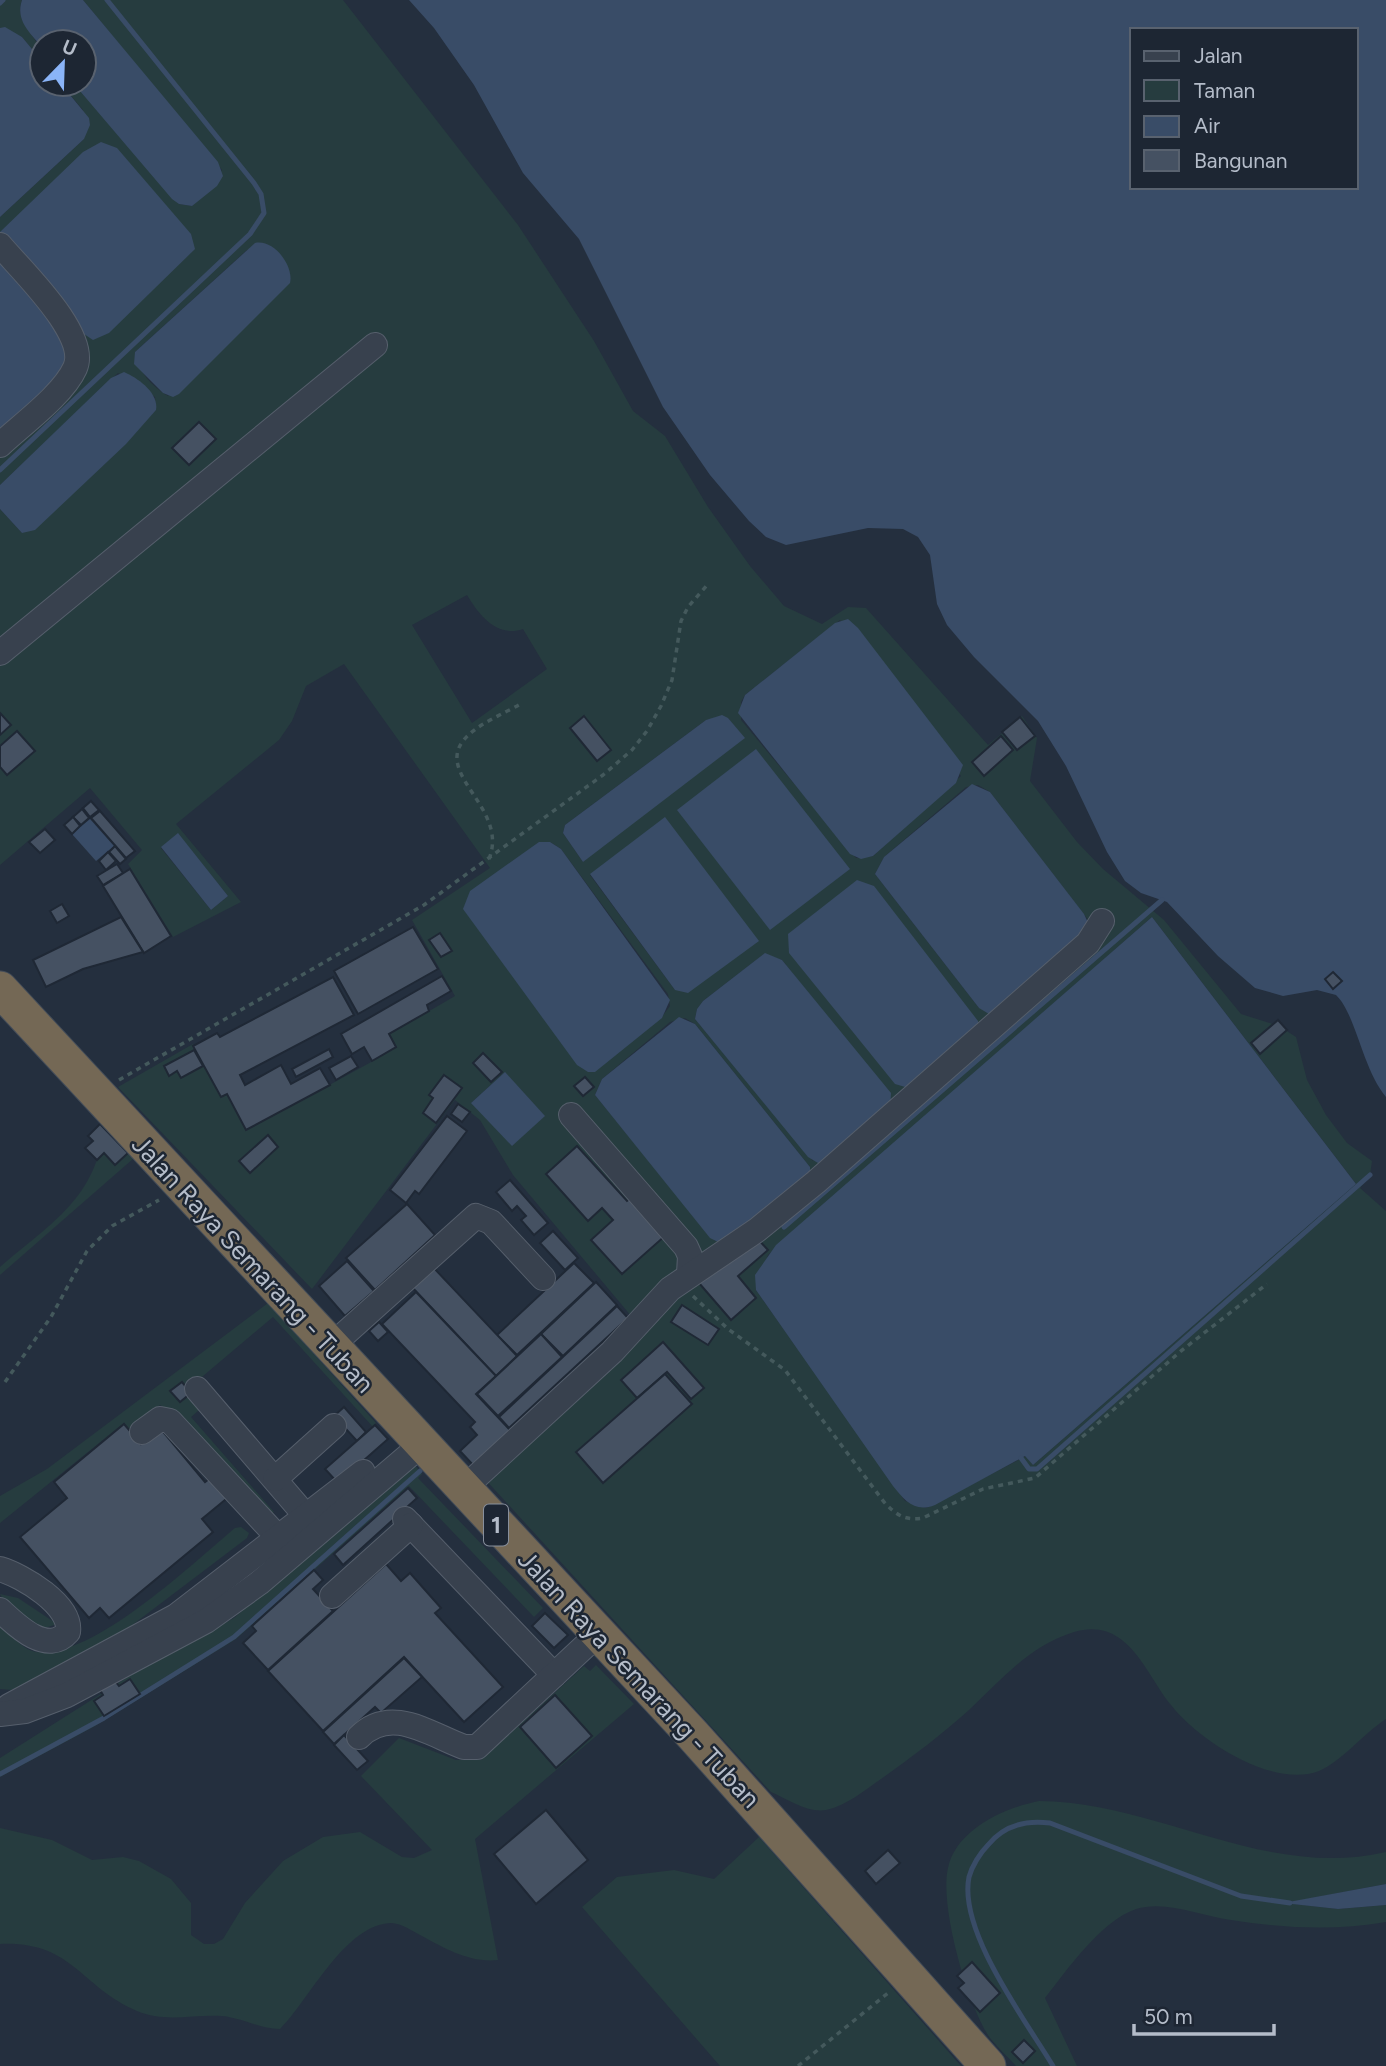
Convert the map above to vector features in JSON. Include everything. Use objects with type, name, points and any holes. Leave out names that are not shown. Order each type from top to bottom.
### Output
[{"type":"highway","name":"Jalan Raya Semarang - Tuban","points":[[5,1003],[96,1093],[462,1490],[599,1633],[988,2066]]},
{"type":"lane","points":[[0,245],[69,328],[77,352],[73,372],[62,386],[0,445]]},
{"type":"lane","points":[[0,653],[375,345]]},
{"type":"lane","points":[[462,1490],[612,1352],[670,1289],[757,1230],[816,1182],[1088,943],[1102,921]]},
{"type":"lane","points":[[571,1115],[686,1247],[690,1255],[689,1274]]},
{"type":"lane","points":[[331,1347],[476,1216],[491,1222],[543,1278]]},
{"type":"lane","points":[[197,1389],[313,1524]]},
{"type":"lane","points":[[142,1432],[160,1419],[170,1421],[286,1546]]},
{"type":"lane","points":[[275,1479],[334,1426]]},
{"type":"lane","points":[[0,1713],[26,1695],[149,1633],[286,1546],[416,1439]]},
{"type":"lane","points":[[332,1596],[408,1522],[554,1675]]},
{"type":"lane","points":[[0,1569],[15,1574],[42,1592],[65,1614],[68,1632],[52,1640],[34,1637],[0,1610]]},
{"type":"lane","points":[[359,1737],[378,1722],[393,1721],[464,1747],[477,1747],[599,1633]]},
{"type":"path","points":[[96,1093],[424,905],[489,861],[603,775],[648,731],[671,680],[681,621],[688,607],[708,584]]},
{"type":"path","points":[[489,861],[495,846],[492,823],[463,778],[457,758],[459,749],[475,731],[522,703]]},
{"type":"path","points":[[5,1382],[39,1336],[79,1263],[96,1240],[112,1226],[180,1185]]},
{"type":"path","points":[[689,1274],[691,1293],[700,1305],[785,1370],[884,1502],[902,1518],[912,1520],[923,1518],[983,1489],[1035,1478],[1181,1351],[1267,1284]]},
{"type":"path","points":[[798,2066],[908,1977]]},
{"type":"green space","points":[[0,0],[22,0],[21,17],[28,30],[28,44],[22,37],[0,28]]},
{"type":"green space","points":[[83,0],[343,0],[518,225],[594,341],[633,411],[665,436],[708,507],[750,566],[784,606],[822,624],[848,607],[866,608],[988,745],[1022,716],[1037,738],[1030,781],[1077,842],[1103,869],[1164,920],[1241,1014],[1279,1026],[1296,1037],[1307,1080],[1326,1115],[1347,1143],[1372,1161],[1370,1175],[1360,1188],[1386,1211],[1386,1719],[1336,1761],[1319,1771],[1301,1775],[1280,1773],[1238,1758],[1199,1733],[1183,1719],[1133,1650],[1122,1640],[1108,1632],[1093,1629],[1058,1638],[1030,1655],[937,1737],[841,1805],[826,1810],[812,1809],[771,1792],[473,1466],[632,1317],[513,1175],[480,1120],[455,1100],[312,1289],[118,1087],[193,1044],[224,1088],[246,1131],[382,1056],[397,1047],[390,1034],[455,996],[412,920],[490,868],[344,664],[306,686],[292,721],[279,740],[176,824],[241,902],[173,937],[128,864],[142,850],[90,788],[0,865],[0,509],[22,533],[156,410],[155,397],[118,373],[0,485],[0,217],[84,139],[83,110],[73,98],[86,98],[179,204],[192,206],[222,170]],"holes":[[[248,249],[168,396],[146,377],[135,352]],[[467,595],[490,623],[505,630],[523,629],[547,669],[472,723],[412,625]],[[840,620],[961,776],[873,856],[856,858],[741,720],[741,702],[745,695]],[[728,718],[733,725],[583,862],[563,833],[565,825],[706,720]],[[978,785],[990,792],[1089,921],[979,1008],[875,874],[884,857],[966,787]],[[665,818],[675,990],[590,875]],[[178,834],[228,896],[211,910],[161,848]],[[550,842],[561,849],[668,994],[670,1006],[661,1018]],[[1152,917],[1356,1184],[1033,1465],[1026,1456],[926,1508],[905,1501],[756,1290],[768,1255]],[[764,954],[782,960],[816,1003],[813,1161],[695,1019],[697,1009],[703,1001]],[[685,1018],[695,1024],[810,1167],[715,1241],[595,1095],[602,1079],[670,1022]],[[504,1073],[524,1094],[471,1103]]]},
{"type":"green space","points":[[104,1126],[134,1158],[0,1275],[0,1267],[53,1222],[81,1191],[100,1151]]},
{"type":"green space","points":[[268,1303],[376,1423],[373,1427],[273,1317],[190,1387],[205,1405],[191,1417],[274,1512],[271,1514],[172,1412],[160,1405],[129,1429],[124,1423],[0,1523],[0,1496],[47,1469]]},
{"type":"green space","points":[[413,1463],[422,1474],[418,1478],[543,1608],[534,1617],[409,1486],[236,1639],[95,1726],[0,1777],[0,1758],[134,1673],[234,1618]]},
{"type":"green space","points":[[241,1527],[249,1533],[247,1538],[123,1632],[13,1690],[0,1689],[0,1622],[21,1645],[31,1651],[60,1650],[86,1640],[141,1606],[235,1528]]},
{"type":"green space","points":[[0,1594],[18,1598],[57,1624],[42,1629],[8,1608]]},
{"type":"green space","points":[[596,1665],[634,1704],[475,1839],[498,1960],[458,1954],[396,1924],[375,1926],[343,1949],[280,2029],[222,2016],[148,2015],[117,2001],[60,1957],[24,1945],[0,1944],[0,1828],[52,1840],[92,1860],[123,1857],[139,1861],[171,1879],[191,1903],[191,1935],[204,1944],[214,1944],[223,1939],[245,1903],[283,1861],[323,1837],[360,1832],[402,1857],[414,1858],[432,1850],[361,1776],[399,1738],[456,1760],[481,1760],[584,1666],[590,1671]]},
{"type":"green space","points":[[1039,1801],[1127,1813],[1254,1848],[1297,1856],[1341,1858],[1386,1852],[1386,1884],[1286,1903],[1338,1909],[1386,1905],[1386,1922],[1347,1927],[1289,1927],[1231,1920],[1171,1907],[1136,1909],[1123,1915],[1098,1935],[1045,1998],[1077,2066],[1016,2066],[990,2038],[973,2004],[957,1956],[946,1885],[953,1854],[971,1832],[997,1815]]},
{"type":"green space","points":[[759,1837],[961,2066],[720,2066],[582,1907],[617,1877],[674,1870],[714,1879]]},
{"type":"water","points":[[22,0],[83,0],[218,162],[223,176],[217,186],[192,206],[179,204],[172,199],[86,98],[98,98],[98,28],[28,29],[22,20]]},
{"type":"water","points":[[409,0],[1386,0],[1386,1097],[1371,1072],[1349,1015],[1336,995],[1317,990],[1283,996],[1255,988],[1218,956],[1167,902],[1141,893],[1125,881],[1107,852],[1066,766],[1038,721],[974,657],[947,625],[937,604],[930,555],[918,537],[903,529],[868,528],[786,545],[766,537],[749,521],[710,475],[663,407],[579,239],[523,173],[474,85],[434,28]]},
{"type":"water","points":[[5,27],[22,37],[28,44],[28,98],[73,98],[89,118],[90,125],[84,139],[0,217],[0,28]]},
{"type":"water","points":[[101,142],[117,148],[191,234],[195,249],[109,333],[93,340],[78,330],[0,232],[83,152]]},
{"type":"water","points":[[255,243],[269,245],[281,255],[289,269],[290,283],[179,394],[173,397],[163,393],[134,364],[135,352]]},
{"type":"water","points":[[0,258],[66,336],[68,369],[0,435]]},
{"type":"water","points":[[124,372],[151,392],[156,410],[126,444],[35,530],[22,533],[0,509],[0,485],[111,378]]},
{"type":"water","points":[[848,619],[858,628],[963,765],[956,783],[873,856],[861,859],[850,854],[738,713],[745,695],[835,623]]},
{"type":"water","points":[[722,715],[728,718],[745,738],[583,862],[563,833],[565,825],[706,720]]},
{"type":"water","points":[[756,749],[850,869],[770,930],[677,810]]},
{"type":"water","points":[[972,784],[990,792],[1084,914],[1090,927],[989,1014],[979,1008],[875,874],[884,857]]},
{"type":"water","points":[[665,817],[759,941],[688,993],[675,990],[590,874]]},
{"type":"water","points":[[90,819],[114,846],[96,861],[72,834]]},
{"type":"water","points":[[178,833],[228,896],[211,910],[161,847]]},
{"type":"water","points":[[539,842],[550,842],[561,849],[670,1000],[662,1018],[595,1072],[588,1072],[577,1065],[463,909],[470,891]]},
{"type":"water","points":[[857,880],[874,886],[978,1021],[978,1028],[912,1089],[895,1084],[789,953],[788,934]]},
{"type":"water","points":[[1152,917],[1356,1184],[1033,1465],[1025,1456],[935,1505],[922,1508],[911,1504],[893,1486],[756,1290],[755,1275],[776,1245]]},
{"type":"water","points":[[765,953],[782,960],[891,1093],[890,1111],[825,1162],[818,1163],[808,1157],[695,1019],[697,1009],[703,1001]]},
{"type":"water","points":[[679,1017],[695,1024],[810,1167],[810,1172],[722,1244],[710,1238],[595,1095],[602,1079]]},
{"type":"water","points":[[505,1072],[545,1116],[512,1146],[471,1103]]},
{"type":"water","points":[[1386,1884],[1386,1905],[1338,1909],[1283,1903]]},
{"type":"building","points":[[199,422],[216,439],[189,465],[172,448]]},
{"type":"building","points":[[0,713],[11,725],[0,735]]},
{"type":"building","points":[[584,716],[611,750],[597,761],[570,728]]},
{"type":"building","points":[[1020,717],[1035,736],[1017,750],[1002,732]]},
{"type":"building","points":[[17,731],[35,751],[7,775],[0,767],[0,746]]},
{"type":"building","points":[[1001,736],[1013,750],[984,776],[972,762]]},
{"type":"building","points":[[91,801],[99,810],[90,817],[83,808]]},
{"type":"building","points":[[82,809],[89,818],[81,825],[73,817]]},
{"type":"building","points":[[100,811],[135,851],[126,858],[91,818]]},
{"type":"building","points":[[73,817],[80,826],[72,834],[64,825]]},
{"type":"building","points":[[45,829],[55,840],[40,853],[29,842]]},
{"type":"building","points":[[115,846],[126,859],[120,864],[109,852]]},
{"type":"building","points":[[108,852],[116,861],[106,870],[99,861]]},
{"type":"building","points":[[117,864],[123,873],[103,885],[97,876]]},
{"type":"building","points":[[130,869],[171,936],[144,953],[103,886]]},
{"type":"building","points":[[62,904],[69,916],[57,923],[50,911]]},
{"type":"building","points":[[121,917],[143,952],[83,969],[46,987],[33,960]]},
{"type":"building","points":[[413,927],[438,969],[358,1014],[334,971]]},
{"type":"building","points":[[440,933],[452,951],[441,957],[429,940]]},
{"type":"building","points":[[1333,972],[1342,981],[1333,989],[1325,979]]},
{"type":"building","points":[[442,976],[451,991],[427,1005],[429,1011],[389,1034],[396,1047],[372,1061],[364,1047],[352,1054],[341,1034]]},
{"type":"building","points":[[333,977],[354,1015],[240,1075],[245,1085],[281,1065],[291,1084],[320,1068],[330,1085],[246,1130],[227,1094],[221,1097],[193,1046],[217,1033],[220,1037]]},
{"type":"building","points":[[1278,1020],[1287,1030],[1260,1054],[1251,1043]]},
{"type":"building","points":[[329,1049],[333,1057],[296,1077],[292,1069]]},
{"type":"building","points":[[194,1050],[203,1066],[181,1078],[177,1071],[169,1076],[164,1066]]},
{"type":"building","points":[[483,1053],[502,1072],[491,1082],[473,1063]]},
{"type":"building","points":[[351,1056],[358,1067],[336,1080],[329,1068]]},
{"type":"building","points":[[444,1075],[462,1088],[436,1123],[423,1113],[433,1098],[429,1095]]},
{"type":"building","points":[[585,1077],[594,1087],[583,1096],[574,1086]]},
{"type":"building","points":[[458,1104],[470,1112],[462,1122],[451,1114]]},
{"type":"building","points":[[447,1116],[467,1131],[419,1194],[415,1191],[406,1203],[390,1190]]},
{"type":"building","points":[[100,1124],[128,1153],[115,1165],[104,1153],[97,1160],[85,1148],[93,1141],[88,1136]]},
{"type":"building","points":[[268,1135],[278,1147],[250,1173],[239,1161]]},
{"type":"building","points":[[577,1146],[627,1201],[632,1197],[666,1235],[622,1274],[591,1240],[613,1220],[602,1208],[588,1221],[546,1174]]},
{"type":"building","points":[[510,1180],[548,1223],[534,1235],[521,1220],[526,1216],[517,1206],[512,1211],[496,1192]]},
{"type":"building","points":[[407,1204],[435,1235],[375,1290],[346,1258]]},
{"type":"building","points":[[553,1231],[578,1258],[565,1270],[540,1243]]},
{"type":"building","points":[[755,1236],[768,1250],[738,1276],[756,1298],[731,1320],[699,1283]]},
{"type":"building","points":[[347,1261],[374,1291],[345,1316],[319,1286]]},
{"type":"building","points":[[574,1263],[594,1283],[517,1355],[497,1335]]},
{"type":"building","points":[[431,1265],[517,1356],[496,1376],[410,1285]]},
{"type":"building","points":[[596,1282],[617,1305],[563,1356],[541,1334]]},
{"type":"building","points":[[416,1292],[496,1376],[476,1394],[511,1431],[474,1466],[460,1451],[477,1435],[470,1427],[475,1422],[382,1324]]},
{"type":"building","points":[[682,1305],[719,1329],[708,1345],[671,1322]]},
{"type":"building","points":[[617,1306],[628,1318],[509,1428],[499,1417]]},
{"type":"building","points":[[379,1322],[388,1332],[378,1341],[369,1331]]},
{"type":"building","points":[[541,1334],[562,1357],[498,1416],[477,1394]]},
{"type":"building","points":[[663,1342],[704,1388],[691,1399],[667,1372],[637,1398],[621,1380]]},
{"type":"building","points":[[665,1374],[692,1404],[603,1483],[576,1452]]},
{"type":"building","points":[[182,1382],[191,1393],[180,1402],[170,1391]]},
{"type":"building","points":[[344,1407],[366,1432],[357,1441],[334,1416]]},
{"type":"building","points":[[124,1424],[141,1444],[160,1428],[205,1482],[214,1475],[231,1495],[202,1519],[213,1532],[109,1618],[100,1608],[89,1618],[20,1537],[67,1498],[54,1482]]},
{"type":"building","points":[[375,1425],[388,1439],[338,1483],[325,1469]]},
{"type":"building","points":[[408,1488],[417,1498],[343,1565],[334,1554]]},
{"type":"building","points":[[386,1564],[401,1581],[410,1573],[441,1608],[435,1613],[503,1687],[464,1722],[404,1657],[323,1731],[268,1671]]},
{"type":"building","points":[[314,1570],[323,1580],[313,1589],[333,1611],[268,1670],[243,1643],[256,1631],[252,1626]]},
{"type":"building","points":[[545,1613],[568,1635],[554,1648],[532,1626]]},
{"type":"building","points":[[404,1658],[422,1677],[381,1713],[375,1707],[334,1744],[323,1732]]},
{"type":"building","points":[[130,1679],[140,1694],[104,1716],[94,1701],[103,1695],[100,1690],[115,1681],[119,1686]]},
{"type":"building","points":[[555,1695],[592,1736],[556,1768],[520,1727]]},
{"type":"building","points":[[344,1735],[368,1761],[357,1770],[334,1745]]},
{"type":"building","points":[[546,1810],[588,1860],[536,1904],[494,1854]]},
{"type":"building","points":[[888,1850],[900,1863],[876,1884],[865,1871]]},
{"type":"building","points":[[972,1962],[1000,1993],[980,2012],[958,1988],[964,1983],[957,1976]]},
{"type":"building","points":[[1024,2040],[1035,2051],[1023,2063],[1012,2052]]},
{"type":"waterway","points":[[0,3],[3,0]]},
{"type":"waterway","points":[[0,470],[250,234],[264,213],[261,194],[254,183],[107,0]]},
{"type":"waterway","points":[[784,1227],[1162,900]]},
{"type":"waterway","points":[[1021,1458],[1029,1469],[1037,1469],[1370,1175]]},
{"type":"waterway","points":[[0,1774],[104,1718],[234,1637],[420,1471]]},
{"type":"waterway","points":[[1053,2066],[997,1975],[974,1923],[968,1899],[969,1877],[974,1864],[994,1838],[1008,1828],[1032,1822],[1050,1823],[1241,1896],[1290,1903]]}]
